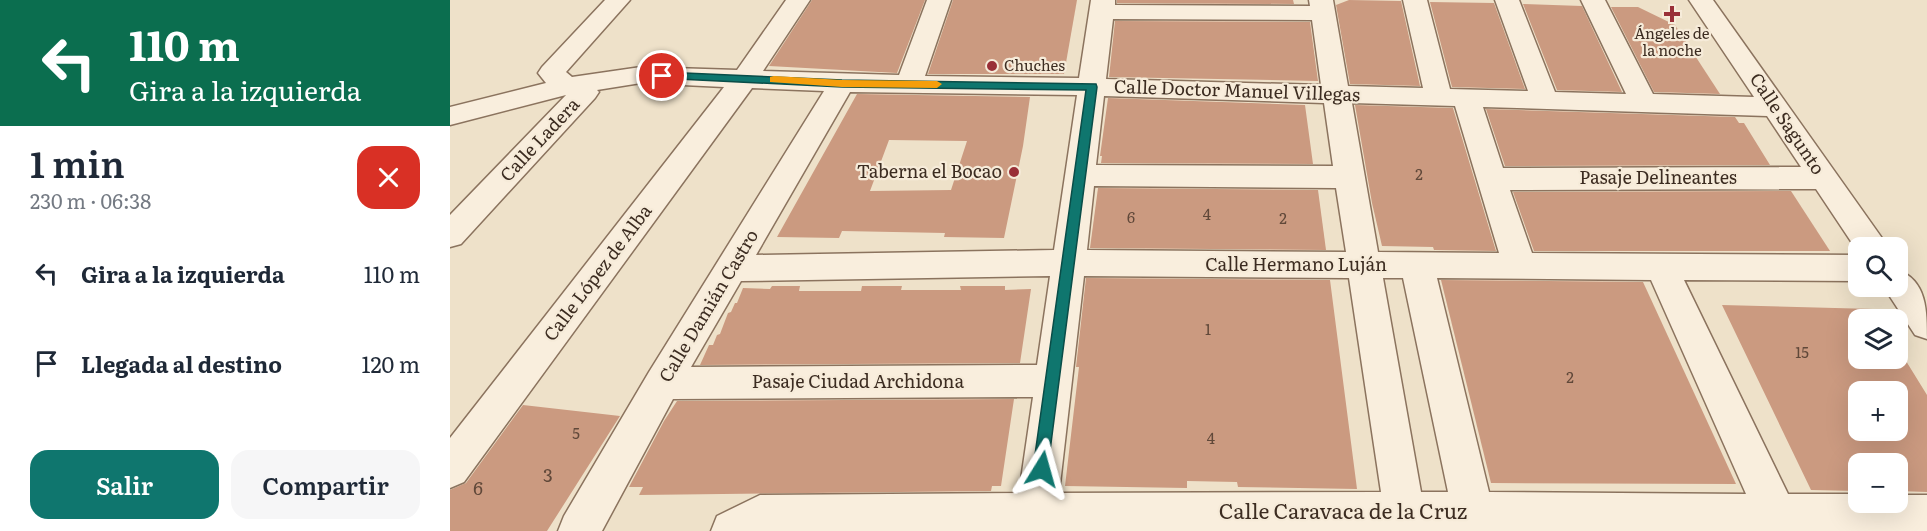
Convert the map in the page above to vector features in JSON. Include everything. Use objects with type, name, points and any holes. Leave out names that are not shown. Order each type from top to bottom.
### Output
[{"type":"street","name":"Calle Ladera","points":[[450,235],[585,92],[566,86],[551,73],[618,0]]},
{"type":"street","name":"Calle López de Alba","points":[[450,469],[745,78],[798,0]]},
{"type":"street","points":[[909,84],[939,0]]},
{"type":"street","points":[[1415,0],[1452,98],[1491,179],[1519,265]]},
{"type":"street","points":[[1507,0],[1545,101]]},
{"type":"street","points":[[1593,0],[1644,103]]},
{"type":"street","name":"Calle Sagunto","points":[[1697,1],[1776,107],[1865,237]]},
{"type":"street","points":[[1035,522],[1102,6],[1322,7],[1365,266],[1441,517]]},
{"type":"street","name":"Calle Doctor Manuel Villegas","points":[[450,116],[566,86],[641,75],[842,83],[1092,87],[1776,107]]},
{"type":"street","name":"Calle Damián Castro","points":[[579,531],[662,383],[842,83]]},
{"type":"street","points":[[1080,176],[1350,177]]},
{"type":"street","name":"Pasaje Delineantes","points":[[1491,179],[1824,178]]},
{"type":"street","name":"Calle Hermano Luján","points":[[733,268],[1068,263],[1848,268]]},
{"type":"street","points":[[1417,265],[1441,517]]},
{"type":"street","points":[[1661,266],[1775,512]]},
{"type":"street","points":[[1908,297],[1927,325]]},
{"type":"street","name":"Pasaje Ciudad Archidona","points":[[662,383],[1053,381]]},
{"type":"street","name":"Calle Caravaca de la Cruz","points":[[746,523],[1035,522],[1775,512],[1927,515]]},
{"type":"building","points":[[812,0],[925,0],[897,73],[769,66]]},
{"type":"building","points":[[953,0],[1077,0],[1064,74],[928,74]]},
{"type":"building","points":[[1117,0],[1293,0],[1294,4],[1117,3]]},
{"type":"building","points":[[1349,0],[1401,1],[1420,86],[1350,84],[1336,5]]},
{"type":"building","points":[[1430,2],[1494,3],[1525,89],[1452,87]]},
{"type":"building","points":[[1523,4],[1582,6],[1622,92],[1557,90]]},
{"type":"building","points":[[1611,7],[1638,7],[1675,25],[1720,94],[1654,92]]},
{"type":"building","points":[[1115,21],[1310,22],[1318,81],[1109,77]]},
{"type":"building","points":[[857,94],[1030,97],[1023,146],[1004,238],[944,237],[945,233],[842,231],[839,238],[777,237]],"holes":[[[889,140],[967,141],[951,190],[870,191]]]},
{"type":"building","points":[[1108,98],[1305,105],[1313,164],[1101,163]]},
{"type":"building","points":[[1355,105],[1453,108],[1496,251],[1382,246]]},
{"type":"building","points":[[1486,109],[1735,117],[1739,123],[1744,123],[1770,165],[1505,166]]},
{"type":"building","points":[[1098,188],[1318,190],[1326,250],[1090,248]]},
{"type":"building","points":[[1791,191],[1830,251],[1534,251],[1513,192]]},
{"type":"building","points":[[1086,278],[1330,280],[1357,489],[1238,487],[1237,482],[1187,481],[1187,488],[1065,486],[1079,367],[1076,367]]},
{"type":"building","points":[[1441,280],[1643,282],[1736,484],[1491,483]]},
{"type":"building","points":[[772,286],[800,286],[799,291],[861,291],[862,286],[902,286],[901,290],[961,290],[960,286],[1005,286],[1005,290],[1031,289],[1020,363],[700,365],[709,345],[713,345],[717,335],[720,334],[728,313],[737,303],[743,288],[770,289]]},
{"type":"building","points":[[1722,305],[1873,309],[1848,309],[1848,369],[1908,369],[1908,364],[1927,395],[1927,492],[1908,491],[1908,453],[1848,453],[1848,491],[1811,490]]},
{"type":"building","points":[[1014,399],[1001,486],[992,486],[991,491],[639,495],[643,487],[629,487],[677,401]]},
{"type":"building","points":[[523,405],[620,416],[547,531],[450,531],[450,490],[466,483]]},
{"type":"slow traffic","points":[[774,79],[842,83],[937,84]]},
{"type":"place","name":"Ángeles de la noche","points":[[1672,14]]},
{"type":"place","name":"Chuches","points":[[992,66]]},
{"type":"place","name":"Taberna el Bocao","points":[[1014,172]]},
{"type":"route","points":[[662,76],[842,83],[1092,87],[1042,469]]}]
